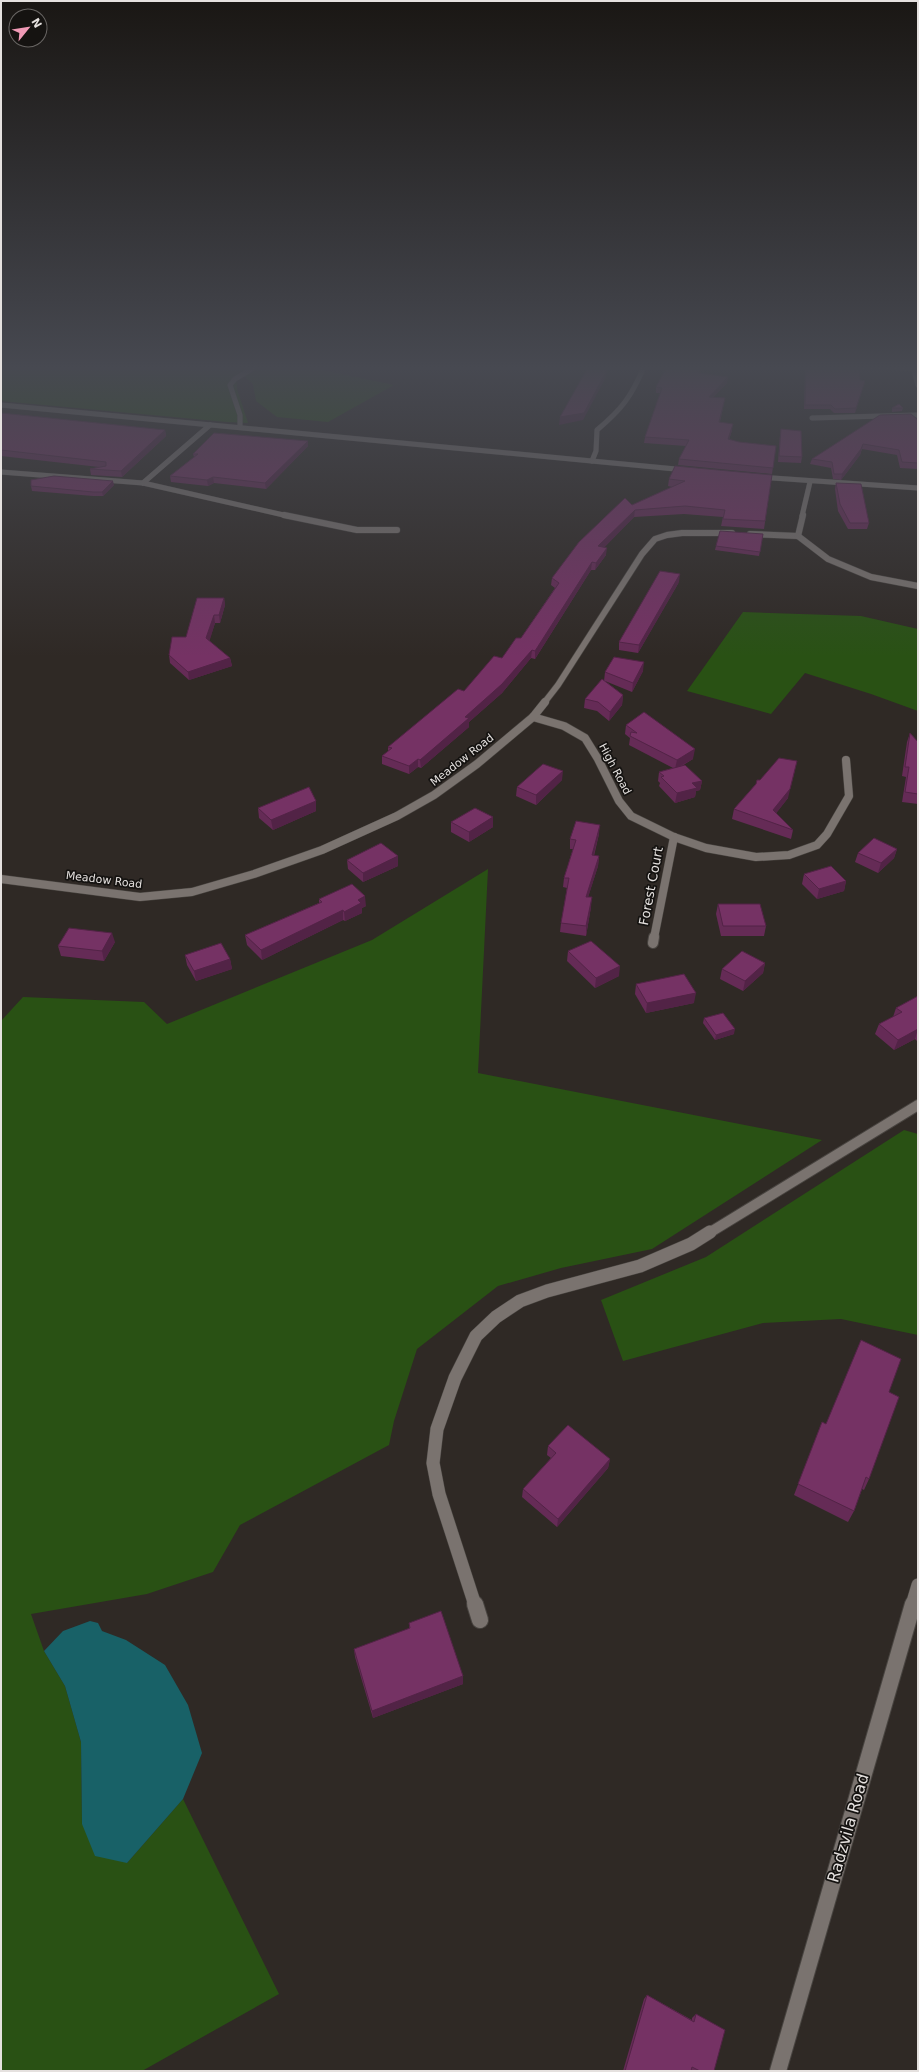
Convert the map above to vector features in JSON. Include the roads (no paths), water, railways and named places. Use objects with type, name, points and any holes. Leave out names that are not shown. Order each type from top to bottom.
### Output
[{"type":"street","points":[[143,483],[165,464]]},
{"type":"street","points":[[619,464],[693,471]]},
{"type":"street","points":[[1,472],[143,483],[357,530],[398,530]]},
{"type":"street","points":[[748,476],[810,482],[918,488]]},
{"type":"street","points":[[810,482],[798,536],[828,559],[871,577],[918,586]]},
{"type":"street","name":"Meadow Road","points":[[1,879],[140,897],[192,892],[247,876],[322,850],[397,816],[434,795],[476,764],[533,717],[558,685],[642,554],[655,539],[682,533],[719,532],[798,536]]},
{"type":"street","name":"High Road","points":[[533,717],[564,726],[585,738],[598,759],[619,801],[631,816],[674,837]]},
{"type":"street","name":"Forest Court","points":[[653,944],[674,837],[706,848],[756,857],[789,855],[817,845],[827,834],[850,796],[846,760]]},
{"type":"street","points":[[480,1620],[439,1494],[433,1462],[437,1429],[455,1378],[476,1336],[496,1317],[520,1301],[547,1291],[640,1266],[691,1244],[918,1105]]},
{"type":"street","name":"Radzvila Road","points":[[778,2071],[918,1584]]},
{"type":"water","points":[[90,1621],[98,1623],[102,1631],[126,1640],[165,1665],[188,1705],[202,1753],[183,1799],[127,1863],[95,1856],[82,1824],[81,1742],[65,1686],[44,1651],[63,1631]]}]
